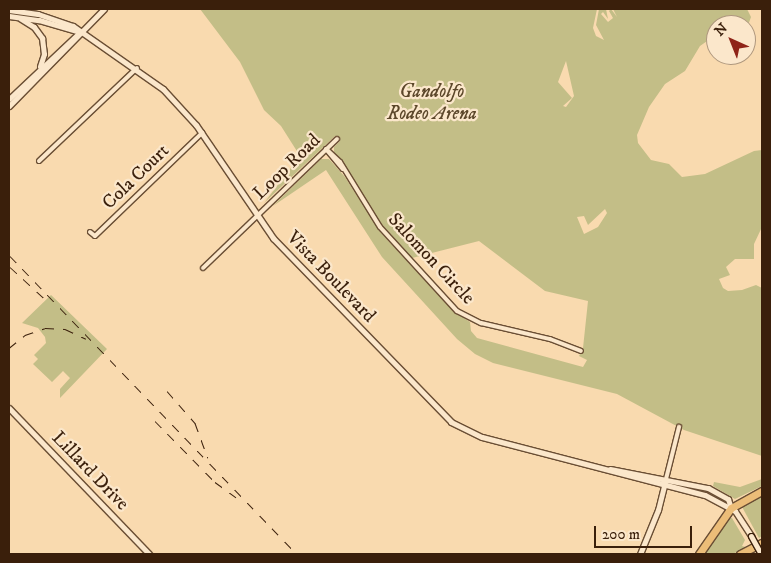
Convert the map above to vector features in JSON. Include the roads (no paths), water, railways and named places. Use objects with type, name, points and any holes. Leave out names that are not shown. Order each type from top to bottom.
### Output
[{"type":"highway","points":[[699,554],[731,508],[762,491]]},
{"type":"highway","points":[[740,554],[762,542]]},
{"type":"main road","points":[[9,106],[104,9]]},
{"type":"main road","name":"Vista Boulevard","points":[[9,10],[49,16],[81,32],[137,68],[173,99],[202,133],[256,216],[282,249],[451,422],[482,436],[610,469],[718,492],[728,499],[731,508],[751,536],[760,553]]},
{"type":"main road","points":[[11,16],[32,24],[42,38],[44,54],[36,72]]},
{"type":"main road","name":"Vista Boulevard","points":[[11,16],[81,32]]},
{"type":"main road","points":[[9,99],[81,32]]},
{"type":"main road","name":"Lillard Drive","points":[[9,408],[149,554]]},
{"type":"main road","points":[[640,554],[665,482]]},
{"type":"street","points":[[39,161],[137,68]]},
{"type":"street","name":"Cola Court","points":[[90,232],[94,236],[202,133]]},
{"type":"street","name":"Loop Road","points":[[203,268],[337,139]]},
{"type":"street","name":"Salomon Circle","points":[[326,149],[343,168],[380,227],[457,311],[481,323],[550,339],[581,351]]},
{"type":"street","points":[[665,482],[679,427]]},
{"type":"railway","points":[[10,256],[297,554]]},
{"type":"railway","points":[[10,267],[48,302]]},
{"type":"railway","points":[[9,348],[25,335],[45,328],[65,329],[86,339]]},
{"type":"railway","points":[[167,391],[195,423],[208,458]]},
{"type":"railway","points":[[155,421],[215,482],[236,497]]},
{"type":"park label","name":"Gandolfo Rodeo Arena","points":[[432,103]]}]
